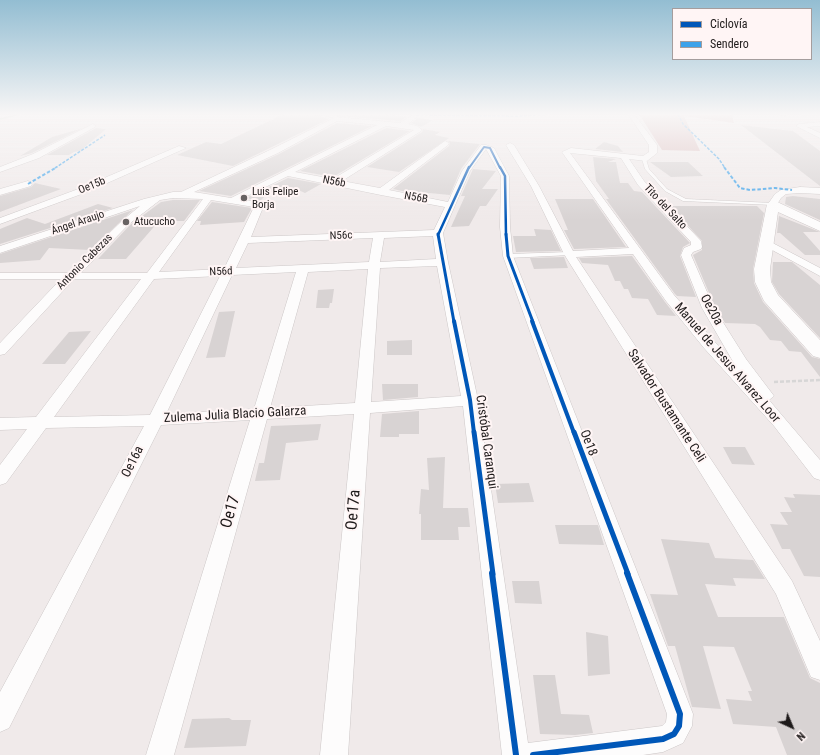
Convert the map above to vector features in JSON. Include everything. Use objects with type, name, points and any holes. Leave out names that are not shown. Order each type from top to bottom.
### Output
[{"type":"street","points":[[0,170],[49,149]]},
{"type":"street","name":"Oe15b","points":[[0,221],[84,190],[179,149]]},
{"type":"street","name":"Antonio Cabezas","points":[[183,194],[278,149]]},
{"type":"street","points":[[231,201],[335,149]]},
{"type":"street","points":[[335,182],[388,149]]},
{"type":"street","points":[[380,192],[436,149]]},
{"type":"street","name":"Oe18","points":[[451,205],[466,171],[482,149]]},
{"type":"street","name":"Oe18","points":[[491,149],[505,176],[505,228],[508,256],[680,714],[679,726],[674,734],[663,739],[533,755]]},
{"type":"street","name":"Salvador Bustamante Celi","points":[[513,149],[535,186],[569,254],[654,389],[784,588],[820,668]]},
{"type":"street","points":[[623,156],[644,159],[653,153],[653,149]]},
{"type":"street","name":"Manuel de Jesus Alvarez Loor","points":[[623,156],[571,150],[566,152],[580,175],[614,218],[635,251],[670,298],[709,345],[780,422],[820,473]]},
{"type":"street","name":"Tito del Salto","points":[[623,156],[642,183],[696,241],[697,247],[688,250],[686,255]]},
{"type":"street","name":"N56b","points":[[288,173],[380,192]]},
{"type":"street","points":[[0,192],[28,184]]},
{"type":"street","points":[[820,191],[800,190],[784,192],[778,196],[773,204],[762,269],[762,282],[770,297],[820,352]]},
{"type":"street","name":"N56B","points":[[380,192],[451,205]]},
{"type":"street","name":"Antonio Cabezas","points":[[0,351],[70,277],[126,222],[157,198],[183,194],[256,203]]},
{"type":"street","points":[[0,478],[149,276],[203,196]]},
{"type":"street","name":"Ángel Araujo","points":[[0,250],[102,214],[157,198]]},
{"type":"street","name":"Oe16a","points":[[0,719],[155,420],[244,240],[259,206],[256,203]]},
{"type":"street","points":[[773,204],[820,227]]},
{"type":"street","points":[[438,233],[451,205]]},
{"type":"street","name":"N56c","points":[[244,240],[438,233]]},
{"type":"street","name":"Cristóbal Caranqui","points":[[438,233],[442,262],[470,400],[516,755]]},
{"type":"street","name":"Oe17a","points":[[334,755],[374,266],[379,235]]},
{"type":"street","points":[[767,243],[820,273]]},
{"type":"street","points":[[569,254],[635,251]]},
{"type":"street","name":"Oe20a","points":[[686,255],[708,308],[740,361],[758,383],[780,422]]},
{"type":"street","name":"N56d","points":[[0,276],[149,276],[442,262]]},
{"type":"street","name":"Oe17","points":[[160,755],[303,269]]},
{"type":"street","name":"Zulema Julia Blacio Galarza","points":[[0,424],[155,420],[363,408],[470,400]]},
{"type":"lane","points":[[644,159],[647,169],[666,190],[685,200],[773,204]]},
{"type":"lane","points":[[508,256],[569,254]]},
{"type":"path","points":[[758,383],[820,380]]},
{"type":"shaded area","points":[[699,149],[700,151],[662,150]]},
{"type":"building","points":[[31,149],[40,149],[32,153],[20,156]]},
{"type":"building","points":[[57,149],[82,149],[69,155],[47,155]]},
{"type":"building","points":[[190,149],[267,149],[233,166],[177,155]]},
{"type":"building","points":[[288,149],[325,149],[231,196],[199,191]]},
{"type":"building","points":[[344,149],[379,149],[333,177],[300,171]]},
{"type":"building","points":[[395,149],[432,149],[399,172],[367,167]]},
{"type":"building","points":[[445,149],[476,149],[461,169],[450,195],[429,193],[425,196],[393,189]]},
{"type":"building","points":[[597,149],[621,149],[623,152]]},
{"type":"building","points":[[772,149],[818,149],[820,151],[820,186]]},
{"type":"building","points":[[593,157],[616,159],[608,162],[616,162],[620,183],[628,183],[634,191],[642,192],[690,243],[683,247],[680,256],[696,297],[677,296],[675,294],[606,199],[609,199],[596,181]]},
{"type":"building","points":[[650,162],[688,162],[703,176],[671,177]]},
{"type":"building","points":[[473,169],[496,171],[482,189],[498,189],[486,206],[480,206],[469,226],[451,227],[465,196],[461,196]]},
{"type":"building","points":[[288,178],[321,184],[305,193],[296,189],[279,195],[270,191],[260,201],[246,198]]},
{"type":"building","points":[[35,183],[61,189],[0,212],[0,196],[31,187]]},
{"type":"building","points":[[793,196],[820,199],[820,220],[785,204],[786,197]]},
{"type":"building","points":[[555,199],[593,199],[626,247],[574,249],[564,230],[568,230]]},
{"type":"building","points":[[173,200],[200,200],[184,221],[159,221],[126,259],[98,259],[130,225],[161,202]]},
{"type":"building","points":[[212,202],[252,208],[244,222],[200,225],[201,221],[197,221]]},
{"type":"building","points":[[98,204],[113,208],[0,244],[0,229],[27,218],[45,224]]},
{"type":"building","points":[[670,206],[757,206],[764,213],[753,269],[754,283],[763,302],[812,357],[820,359],[820,377],[801,352],[789,351],[781,341],[770,340],[760,327],[755,324],[725,323],[715,307],[693,255],[702,250],[702,241]]},
{"type":"building","points":[[133,210],[90,250],[49,248],[40,260],[0,263],[0,254]]},
{"type":"building","points":[[779,216],[820,232],[803,232],[820,251],[820,255],[805,255],[780,233],[777,233]]},
{"type":"building","points":[[534,229],[551,230],[561,251],[516,252],[513,236],[536,236]]},
{"type":"building","points":[[632,256],[676,316],[657,315],[648,299],[632,298],[628,289],[624,289],[620,281],[615,281],[608,265],[582,263],[579,258]]},
{"type":"building","points":[[564,257],[568,268],[534,269],[530,258]]},
{"type":"building","points":[[773,262],[792,262],[820,285],[820,338],[779,294],[772,282]]},
{"type":"building","points":[[334,289],[332,303],[330,303],[329,308],[316,308],[318,290]]},
{"type":"building","points":[[235,311],[225,357],[206,358],[219,312]]},
{"type":"building","points":[[91,331],[65,364],[42,364],[69,332]]},
{"type":"building","points":[[412,340],[412,355],[387,355],[387,341]]},
{"type":"building","points":[[382,384],[418,384],[418,397],[383,400]]},
{"type":"building","points":[[419,411],[419,434],[399,434],[399,437],[380,437],[382,414]]},
{"type":"building","points":[[321,424],[318,440],[286,443],[280,480],[255,481],[259,463],[264,463],[271,426]]},
{"type":"building","points":[[723,447],[745,447],[755,465],[732,464]]},
{"type":"building","points":[[445,457],[443,508],[468,508],[470,527],[458,527],[459,540],[421,540],[421,514],[419,514],[421,489],[429,490],[427,458]]},
{"type":"building","points":[[529,483],[534,502],[498,503],[495,484]]},
{"type":"building","points":[[793,494],[820,495],[820,577],[804,576],[790,549],[782,549],[770,524],[788,525],[780,512],[792,512],[784,497],[795,498]]},
{"type":"building","points":[[555,525],[598,525],[604,545],[559,544]]},
{"type":"building","points":[[661,539],[709,543],[715,558],[753,560],[765,579],[733,578],[736,586],[705,584],[718,617],[784,617],[810,678],[820,683],[820,755],[787,755],[776,727],[733,724],[726,699],[752,701],[748,691],[752,691],[734,647],[703,646],[721,709],[692,707],[675,646],[668,646],[650,594],[678,595]]},
{"type":"building","points":[[512,581],[539,581],[542,604],[515,603]]},
{"type":"building","points":[[586,632],[608,636],[610,674],[588,676]]},
{"type":"building","points":[[533,675],[555,675],[561,714],[589,715],[593,733],[575,735],[540,734]]},
{"type":"building","points":[[229,718],[232,720],[251,720],[246,746],[184,748],[192,719]]},
{"type":"marked path","points":[[28,184],[84,149]]},
{"type":"marked path","points":[[709,149],[719,159],[740,188],[750,190],[775,188],[792,190]]},
{"type":"cycle path","points":[[482,149],[466,171],[438,233],[442,262],[470,400],[516,755]]},
{"type":"cycle path","points":[[491,149],[505,176],[505,227],[508,256],[680,714],[679,726],[674,734],[663,739],[533,755]]},
{"type":"place","name":"Luis Felipe Borja","points":[[244,198]]},
{"type":"place","name":"Atucucho","points":[[126,222]]}]
